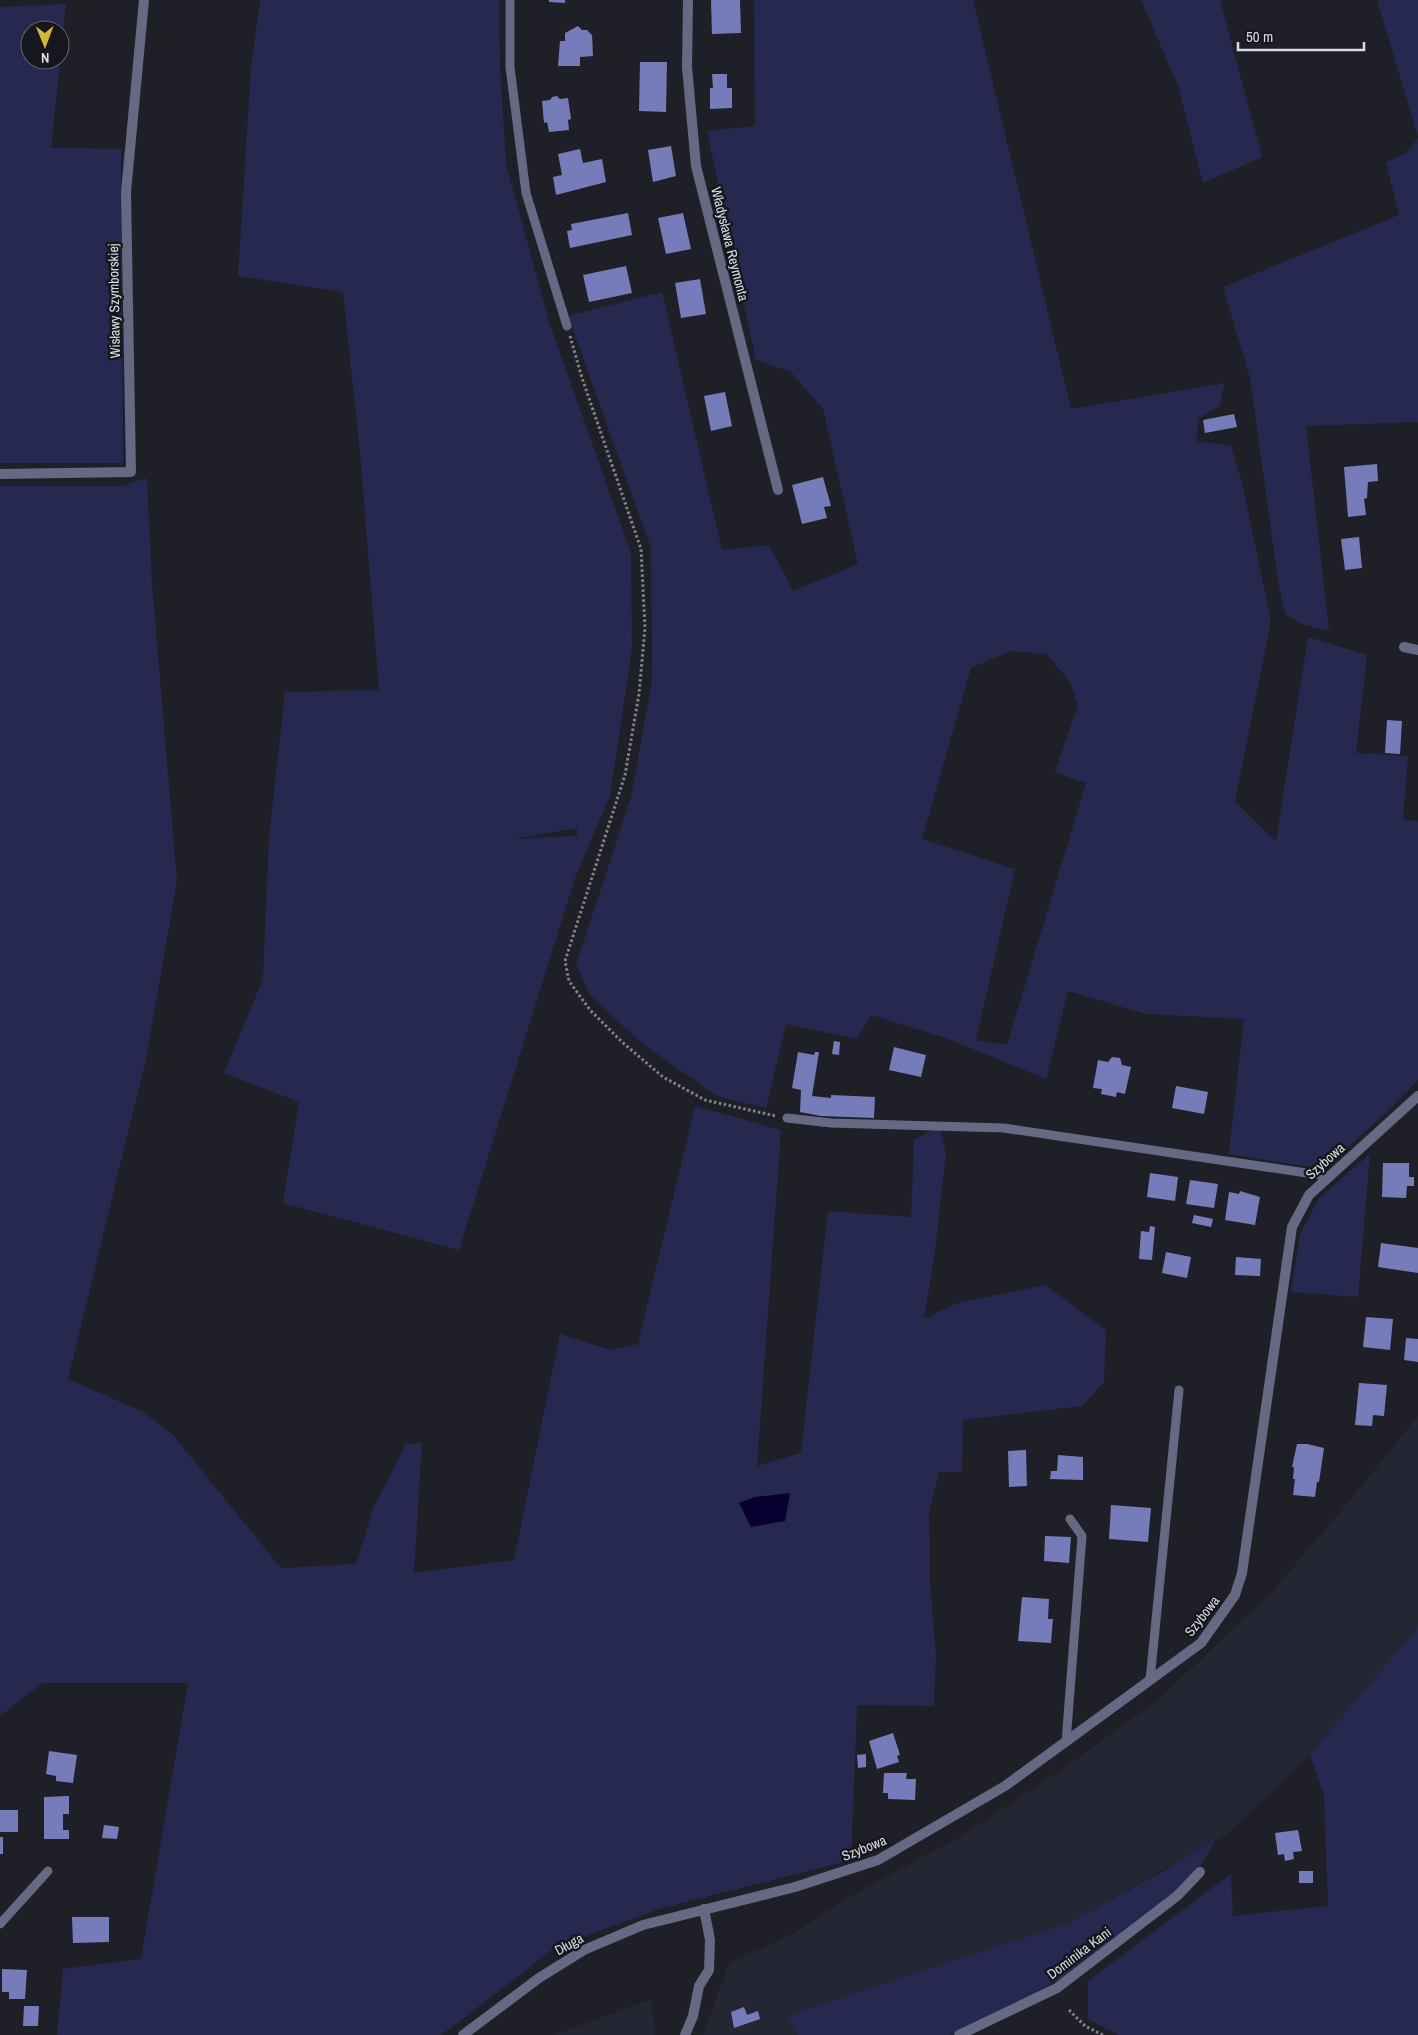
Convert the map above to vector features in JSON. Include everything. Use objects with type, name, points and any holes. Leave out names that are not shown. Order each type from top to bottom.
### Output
[{"type":"street","name":"Wisławy Szymborskiej","points":[[0,474],[131,472],[126,192],[144,0]]},
{"type":"street","name":"Władysława Reymonta","points":[[688,0],[687,67],[696,166],[778,490]]},
{"type":"street","points":[[1404,647],[1418,650]]},
{"type":"street","name":"Szybowa","points":[[704,1909],[795,1887],[878,1860],[1005,1786],[1201,1644],[1235,1595],[1242,1573],[1292,1227],[1309,1194],[1418,1096]]},
{"type":"street","name":"Dominika Kani","points":[[960,2035],[1057,1988],[1176,1896],[1200,1872]]},
{"type":"street","points":[[685,2035],[693,2016],[699,1986],[709,1970],[710,1940],[704,1909]]},
{"type":"street","name":"Długa","points":[[464,2035],[539,1978],[584,1950],[643,1925],[704,1909]]},
{"type":"lane","points":[[510,0],[510,67],[526,194],[567,326]]},
{"type":"lane","points":[[787,1118],[831,1124],[1004,1128],[1327,1176]]},
{"type":"lane","points":[[1150,1680],[1179,1390]]},
{"type":"lane","points":[[1066,1742],[1082,1536],[1070,1519]]},
{"type":"lane","points":[[0,1924],[48,1871]]},
{"type":"path","points":[[567,326],[582,378],[642,549],[645,628],[638,694],[625,775],[565,961],[568,981],[590,1010],[622,1042],[663,1077],[705,1100],[787,1118]]},
{"type":"path","points":[[1069,2010],[1085,2026],[1103,2035]]},
{"type":"shaded area","points":[[260,0],[499,0],[500,64],[506,164],[549,322],[631,553],[632,649],[610,796],[575,878],[459,1250],[283,1203],[299,1102],[224,1073],[263,979],[269,836],[285,692],[379,690],[360,452],[343,292],[238,276],[251,68]],"holes":[[[577,828],[577,836],[513,839]]]},
{"type":"shaded area","points":[[754,0],[973,0],[1071,409],[1225,383],[1219,406],[1199,418],[1196,441],[1231,446],[1243,487],[1271,621],[1235,802],[1276,841],[1308,637],[1367,655],[1356,753],[1408,756],[1403,820],[1418,821],[1418,1080],[1387,1112],[1324,1169],[1229,1154],[1244,1019],[1146,1014],[1068,991],[1046,1079],[949,1039],[871,1015],[857,1039],[786,1024],[766,1108],[717,1096],[640,1042],[590,995],[576,965],[631,797],[652,681],[651,548],[568,316],[662,292],[722,550],[769,545],[793,591],[858,564],[823,409],[791,372],[756,360],[707,131],[755,126]],"holes":[[[1011,651],[1046,654],[1070,682],[1078,705],[1055,772],[1086,783],[1007,1045],[976,1040],[1015,869],[922,839],[971,668]]]},
{"type":"shaded area","points":[[1141,0],[1220,0],[1262,157],[1203,183],[1178,86]]},
{"type":"shaded area","points":[[1377,0],[1418,0],[1418,137]]},
{"type":"shaded area","points":[[66,4],[64,20],[20,20],[20,70],[59,70],[51,148],[121,149],[123,463],[0,463],[0,7]]},
{"type":"shaded area","points":[[1418,138],[1418,422],[1306,426],[1329,631],[1302,624],[1285,614],[1278,581],[1250,378],[1223,287],[1399,215],[1386,162],[1405,154]]},
{"type":"shaded area","points":[[147,478],[152,583],[177,881],[146,1059],[68,1379],[143,1412],[172,1434],[281,1568],[356,1564],[374,1506],[406,1444],[422,1443],[414,1573],[514,1560],[560,1334],[611,1350],[638,1344],[695,1106],[781,1130],[757,1466],[801,1453],[828,1211],[911,1217],[914,1140],[939,1126],[946,1153],[934,1259],[924,1319],[958,1303],[1045,1285],[1106,1330],[1104,1382],[1082,1406],[963,1420],[962,1472],[939,1472],[929,1512],[930,1584],[936,1653],[934,1706],[857,1705],[851,1860],[659,1909],[554,1948],[440,2035],[57,2035],[63,1969],[141,1959],[188,1683],[42,1683],[0,1716],[0,486],[123,486]]},
{"type":"shaded area","points":[[1370,1154],[1358,1297],[1291,1292],[1300,1234],[1319,1198]]},
{"type":"shaded area","points":[[1418,1416],[1418,1649],[1391,1680],[1229,1833],[1066,1924],[788,2016],[798,2035],[703,2035],[729,1963],[793,1934],[851,1896],[962,1836],[1069,1765],[1161,1697],[1270,1594],[1338,1515]]},
{"type":"shaded area","points":[[790,1493],[785,1521],[751,1527],[739,1503],[755,1497]]},
{"type":"shaded area","points":[[1418,1627],[1418,2035],[1119,2035],[1088,2019],[1088,1981],[1231,1874],[1233,1916],[1328,1906],[1324,1796],[1310,1755]]},
{"type":"shaded area","points":[[1216,1839],[1195,1876],[1067,1976],[950,2035],[798,2035],[787,2016],[1066,1924],[1153,1877]]},
{"type":"shaded area","points":[[651,1999],[655,2035],[554,2035],[646,2001]]},
{"type":"building","points":[[549,0],[565,0],[565,3],[549,2]]},
{"type":"building","points":[[711,0],[740,0],[741,33],[712,34]]},
{"type":"building","points":[[578,26],[582,30],[587,30],[592,35],[593,56],[580,57],[580,66],[558,66],[560,41],[565,41],[565,33]]},
{"type":"building","points":[[640,62],[667,62],[666,112],[639,111]]},
{"type":"building","points":[[712,74],[727,74],[727,88],[732,88],[732,108],[710,109],[710,88],[713,88]]},
{"type":"building","points":[[557,96],[560,99],[568,98],[571,119],[568,120],[569,130],[549,132],[547,122],[544,123],[542,101],[550,100],[552,97]]},
{"type":"building","points":[[671,146],[676,176],[653,182],[648,150]]},
{"type":"building","points":[[580,149],[583,163],[602,159],[606,182],[556,195],[553,177],[562,175],[558,154]]},
{"type":"building","points":[[628,213],[632,235],[570,248],[567,231],[572,230],[571,224]]},
{"type":"building","points":[[683,213],[691,249],[666,254],[658,218]]},
{"type":"building","points":[[626,266],[632,293],[589,302],[583,275]]},
{"type":"building","points":[[700,279],[706,314],[681,318],[675,283]]},
{"type":"building","points":[[725,392],[732,426],[711,431],[704,396]]},
{"type":"building","points":[[1234,414],[1237,427],[1205,433],[1203,420]]},
{"type":"building","points":[[1377,464],[1378,481],[1368,482],[1367,498],[1364,499],[1366,515],[1348,517],[1344,467]]},
{"type":"building","points":[[823,477],[831,506],[824,507],[827,518],[802,524],[792,485]]},
{"type":"building","points":[[1359,537],[1362,568],[1345,570],[1341,539]]},
{"type":"building","points":[[1387,720],[1402,721],[1400,754],[1385,753]]},
{"type":"building","points":[[834,1041],[840,1042],[839,1055],[832,1054]]},
{"type":"building","points":[[894,1047],[926,1055],[921,1077],[889,1070]]},
{"type":"building","points":[[798,1052],[814,1055],[815,1052],[819,1052],[812,1096],[831,1098],[831,1095],[875,1097],[874,1118],[821,1116],[800,1112],[801,1090],[792,1088]]},
{"type":"building","points":[[1112,1057],[1120,1058],[1122,1065],[1131,1067],[1125,1094],[1117,1092],[1116,1097],[1101,1094],[1102,1089],[1093,1088],[1098,1060],[1108,1062]]},
{"type":"building","points":[[1176,1086],[1208,1092],[1204,1114],[1172,1108]]},
{"type":"building","points":[[1383,1163],[1409,1163],[1409,1177],[1414,1177],[1414,1186],[1407,1186],[1406,1198],[1382,1197]]},
{"type":"building","points":[[1150,1173],[1178,1177],[1175,1201],[1147,1197]]},
{"type":"building","points":[[1190,1180],[1218,1184],[1214,1208],[1186,1204]]},
{"type":"building","points":[[1240,1191],[1260,1197],[1255,1225],[1225,1220],[1229,1192],[1239,1194]]},
{"type":"building","points":[[1194,1215],[1213,1219],[1211,1227],[1192,1223]]},
{"type":"building","points":[[1150,1226],[1155,1227],[1152,1260],[1139,1259],[1141,1231],[1149,1232]]},
{"type":"building","points":[[1381,1243],[1418,1248],[1418,1273],[1378,1267]]},
{"type":"building","points":[[1166,1252],[1191,1257],[1187,1278],[1162,1273]]},
{"type":"building","points":[[1236,1257],[1261,1259],[1260,1276],[1235,1275]]},
{"type":"building","points":[[1366,1317],[1393,1319],[1390,1350],[1363,1347]]},
{"type":"building","points":[[1406,1338],[1418,1339],[1418,1362],[1404,1360]]},
{"type":"building","points":[[1359,1383],[1387,1385],[1384,1416],[1373,1415],[1372,1426],[1355,1425]]},
{"type":"building","points":[[1297,1444],[1324,1448],[1315,1497],[1293,1495],[1295,1479],[1293,1479],[1294,1467],[1292,1467]]},
{"type":"building","points":[[1026,1450],[1027,1486],[1009,1487],[1008,1451]]},
{"type":"building","points":[[1058,1455],[1083,1457],[1083,1480],[1050,1479],[1051,1471],[1057,1471]]},
{"type":"building","points":[[1111,1505],[1151,1508],[1148,1542],[1109,1539]]},
{"type":"building","points":[[1045,1536],[1071,1537],[1069,1563],[1044,1561]]},
{"type":"building","points":[[1022,1597],[1049,1599],[1048,1619],[1053,1619],[1051,1643],[1018,1641]]},
{"type":"building","points":[[893,1733],[900,1755],[897,1756],[899,1762],[877,1769],[869,1741]]},
{"type":"building","points":[[49,1751],[77,1755],[73,1783],[56,1781],[56,1776],[46,1774]]},
{"type":"building","points":[[866,1754],[866,1767],[858,1768],[857,1755]]},
{"type":"building","points":[[884,1773],[907,1773],[906,1779],[916,1779],[915,1800],[888,1799],[888,1793],[883,1793]]},
{"type":"building","points":[[69,1796],[69,1814],[63,1814],[63,1830],[69,1830],[69,1839],[44,1839],[44,1797]]},
{"type":"building","points":[[0,1810],[18,1810],[18,1832],[0,1832]]},
{"type":"building","points":[[104,1825],[119,1827],[117,1839],[102,1838]]},
{"type":"building","points":[[1298,1830],[1302,1851],[1293,1852],[1294,1859],[1285,1861],[1284,1854],[1278,1855],[1275,1833]]},
{"type":"building","points":[[0,1837],[3,1837],[3,1854],[0,1854]]},
{"type":"building","points":[[1299,1871],[1313,1871],[1313,1883],[1299,1883]]},
{"type":"building","points":[[72,1917],[109,1917],[109,1942],[73,1943]]},
{"type":"building","points":[[2,1969],[27,1970],[25,1999],[9,1999],[9,1992],[2,1992]]},
{"type":"building","points":[[24,2006],[39,2006],[38,2026],[23,2026]]},
{"type":"building","points":[[744,2007],[747,2015],[758,2011],[760,2019],[734,2028],[731,2012]]}]
